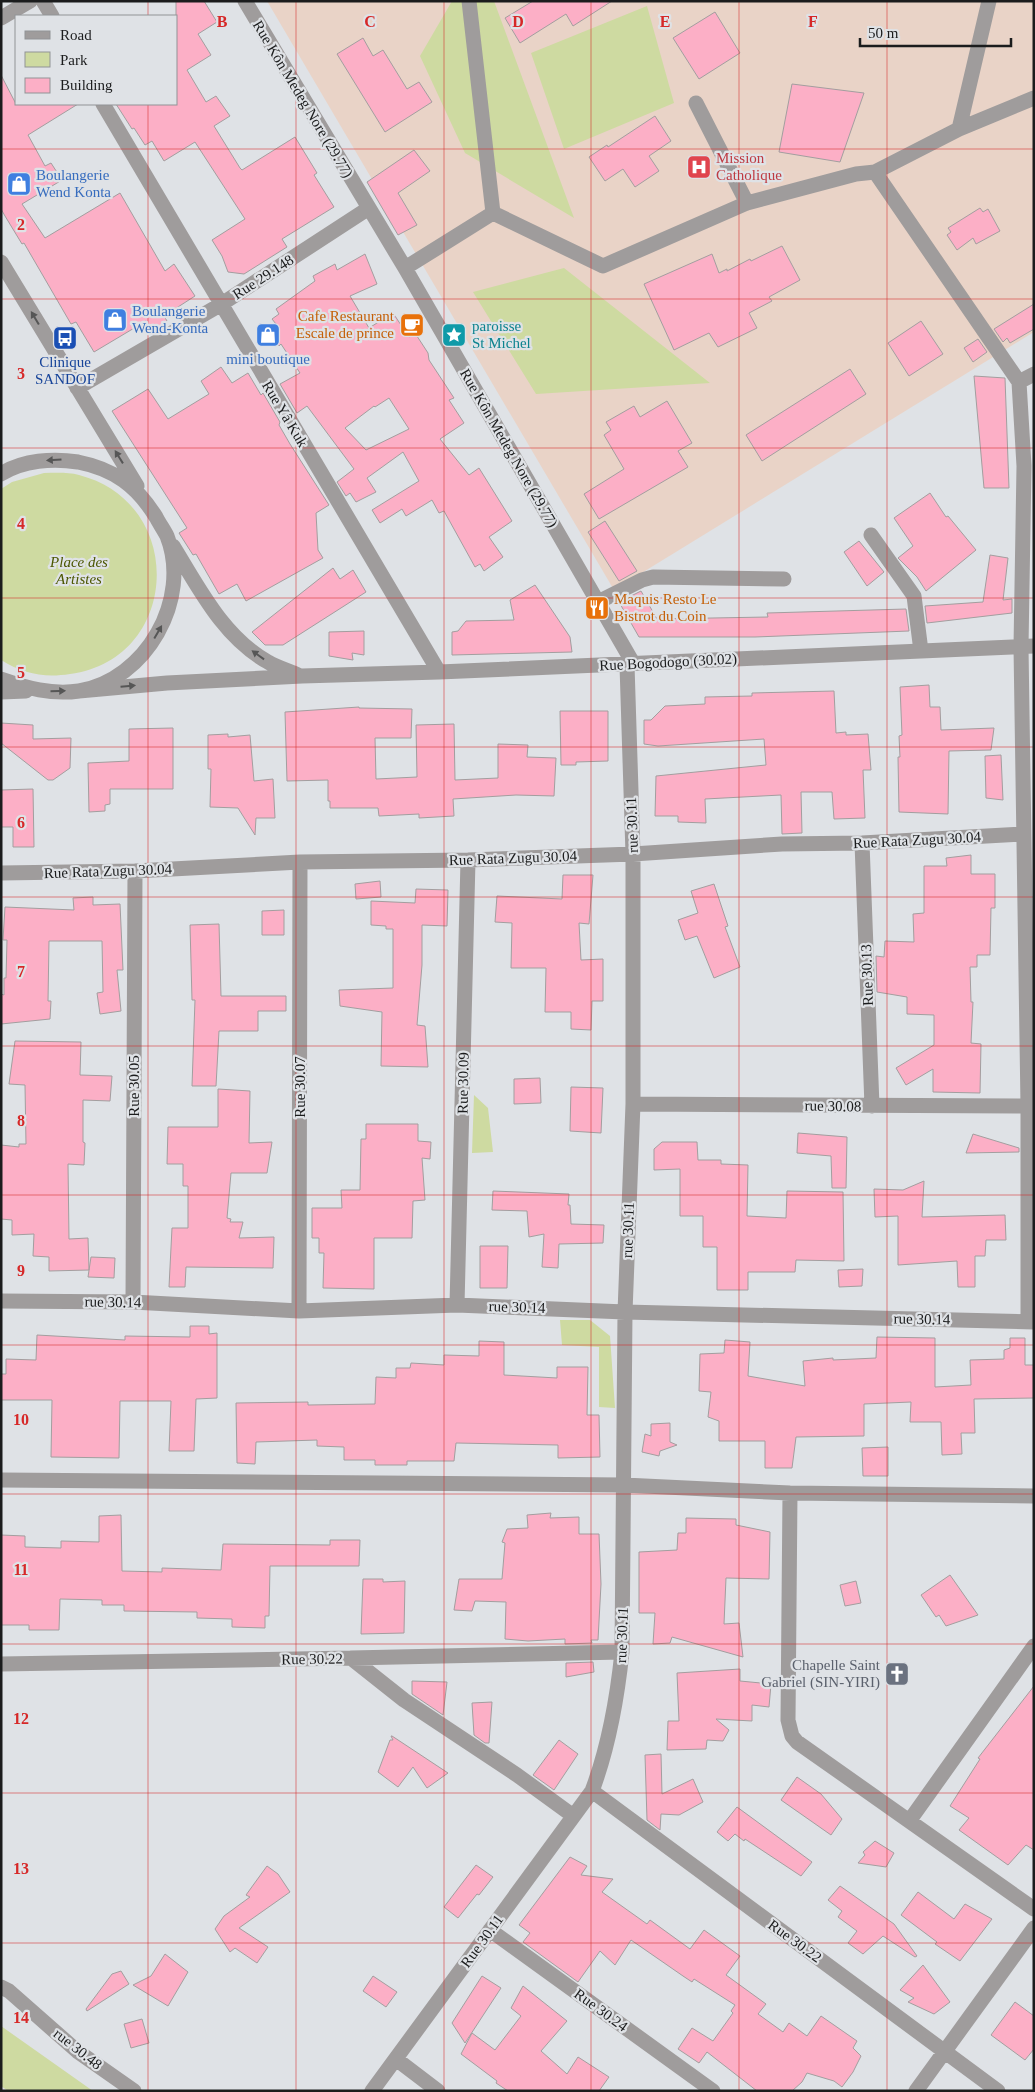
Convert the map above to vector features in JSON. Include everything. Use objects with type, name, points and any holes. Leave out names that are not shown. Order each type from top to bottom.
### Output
[{"type":"street","points":[[1,18],[30,1]]},
{"type":"street","points":[[43,1],[51,15]]},
{"type":"street","name":"Rue Kôn Medeg Nore (29.77)","points":[[245,1],[405,268],[598,602],[630,664]]},
{"type":"street","points":[[469,1],[493,213]]},
{"type":"street","points":[[959,129],[989,1]]},
{"type":"street","points":[[493,213],[603,266],[747,203],[856,174],[875,172],[959,129],[1034,98]]},
{"type":"street","points":[[696,103],[747,203]]},
{"type":"street","name":"Rue Yâ Kuk","points":[[104,105],[220,305],[439,672]]},
{"type":"street","points":[[875,172],[1019,382],[1029,466],[1024,834],[1031,1106],[1031,1322]]},
{"type":"street","name":"Rue 29.148","points":[[77,388],[220,305],[369,208]]},
{"type":"street","points":[[405,268],[493,213]]},
{"type":"street","points":[[1,262],[215,614],[244,644],[268,662],[302,676]]},
{"type":"street","points":[[1019,382],[1034,374]]},
{"type":"street","points":[[1,474],[33,462],[63,460],[94,465],[121,478],[144,498]]},
{"type":"street","points":[[871,535],[914,596],[921,651]]},
{"type":"street","points":[[1,692],[79,690],[106,681],[131,666],[151,645],[165,621],[172,593],[174,564],[167,536]]},
{"type":"street","points":[[598,602],[642,580],[653,577],[784,579]]},
{"type":"street","name":"Rue Bogodogo (30.02)","points":[[79,690],[302,676],[1028,647]]},
{"type":"street","name":"rue 30.11","points":[[592,1791],[604,1759],[618,1694],[622,1652],[625,1312],[633,1104],[633,854],[630,664]]},
{"type":"street","points":[[1,679],[38,691]]},
{"type":"street","name":"Rue Rata Zugu 30.04","points":[[1,873],[135,871],[300,862],[468,860],[633,854],[782,844],[862,844],[1024,834]]},
{"type":"street","name":"Rue 30.13","points":[[862,844],[872,1106]]},
{"type":"street","name":"Rue 30.09","points":[[457,1305],[468,860]]},
{"type":"street","name":"Rue 30.07","points":[[299,1311],[300,862]]},
{"type":"street","name":"Rue 30.05","points":[[133,1302],[135,871]]},
{"type":"street","name":"rue 30.08","points":[[633,1104],[1031,1106]]},
{"type":"street","name":"rue 30.14","points":[[1,1301],[133,1302],[299,1311],[457,1305],[625,1312],[1031,1322]]},
{"type":"street","points":[[1,1480],[624,1486],[790,1493],[1034,1496]]},
{"type":"street","points":[[790,1493],[789,1728],[797,1742],[1034,1909]]},
{"type":"street","points":[[910,1820],[1034,1646]]},
{"type":"street","points":[[351,1658],[622,1652]]},
{"type":"street","name":"Rue 30.22","points":[[1,1664],[351,1658],[404,1700],[517,1775],[572,1816]]},
{"type":"street","name":"Rue 30.22","points":[[592,1791],[998,2091]]},
{"type":"street","name":"Rue 30.11","points":[[372,2091],[592,1791]]},
{"type":"street","points":[[916,2091],[1034,1928]]},
{"type":"street","name":"Rue 30.24","points":[[490,1930],[713,2091]]},
{"type":"street","name":"rue 30.48","points":[[1,1986],[77,2051],[134,2091]]},
{"type":"street","points":[[396,2059],[438,2091]]},
{"type":"shaded area","name":"Mission Catholique","points":[[267,1],[1034,1],[1034,332],[614,590]]},
{"type":"green space","points":[[452,1],[494,1],[574,218],[465,153],[420,56]]},
{"type":"green space","points":[[647,6],[674,103],[564,149],[531,53]]},
{"type":"green space","points":[[564,268],[710,383],[536,394],[473,292]]},
{"type":"green space","name":"Place des Artistes","points":[[44,473],[79,475],[114,491],[139,516],[153,547],[157,580],[150,612],[133,641],[106,663],[61,675],[43,675],[26,672],[1,660],[1,489],[12,482]]},
{"type":"green space","points":[[474,1095],[488,1108],[493,1152],[472,1153]]},
{"type":"green space","points":[[560,1320],[590,1320],[610,1336],[615,1408],[599,1407],[599,1347],[562,1345]]},
{"type":"green space","points":[[1,2026],[93,2091],[8,2091],[1,2086]]},
{"type":"building","points":[[176,1],[204,1],[217,22],[198,34],[211,55],[187,70],[206,102],[216,96],[230,116],[214,126],[240,168],[242,170],[295,137],[317,173],[314,175],[334,207],[282,239],[287,247],[244,274],[228,272],[222,256],[212,240],[245,219],[195,142],[164,161],[152,141],[145,145],[117,105],[178,105],[178,15],[176,15]]},
{"type":"building","points":[[533,1],[612,1],[573,26],[566,14],[520,43],[505,18]]},
{"type":"building","points":[[715,12],[740,53],[699,79],[673,38]]},
{"type":"building","points":[[363,38],[373,56],[383,50],[407,89],[419,82],[432,102],[385,132],[337,54]]},
{"type":"building","points":[[1,75],[15,105],[76,105],[28,135],[45,166],[51,163],[62,180],[22,204],[45,238],[120,193],[165,271],[174,264],[195,296],[164,316],[167,321],[153,331],[146,321],[94,352],[76,322],[71,324],[24,243],[22,244],[1,209]]},
{"type":"building","points":[[792,84],[864,93],[840,162],[779,152]]},
{"type":"building","points":[[655,116],[671,141],[649,156],[659,171],[635,187],[623,169],[605,181],[589,157],[607,145],[608,147]]},
{"type":"building","points":[[414,150],[430,171],[398,193],[417,225],[398,235],[367,182]]},
{"type":"building","points":[[980,208],[983,212],[988,209],[1000,231],[976,244],[973,238],[957,250],[947,235],[951,232],[948,228]]},
{"type":"building","points":[[782,246],[800,280],[769,297],[772,301],[749,313],[757,328],[718,347],[709,333],[674,350],[644,284],[712,254],[719,273],[750,259],[751,261]]},
{"type":"building","points":[[365,254],[377,284],[350,296],[369,328],[393,313],[409,337],[415,333],[428,353],[429,360],[454,398],[449,400],[464,423],[440,439],[469,475],[479,468],[512,521],[489,537],[503,557],[484,571],[480,564],[475,567],[444,511],[439,513],[432,500],[406,516],[402,509],[380,523],[372,510],[419,481],[403,452],[367,478],[376,492],[356,502],[350,493],[346,496],[337,482],[354,469],[307,406],[297,413],[280,384],[300,373],[281,344],[279,346],[268,329],[276,324],[272,319],[279,314],[276,309],[315,281],[313,276],[335,264],[337,270]],"holes":[[[389,398],[409,429],[366,450],[345,428],[374,406]]]},
{"type":"building","points":[[1034,304],[1034,329],[1010,343],[1007,338],[1003,342],[994,329]]},
{"type":"building","points":[[921,321],[943,354],[909,376],[888,343]]},
{"type":"building","points":[[978,339],[987,352],[973,362],[964,348]]},
{"type":"building","points":[[221,367],[232,383],[248,373],[261,395],[263,393],[290,444],[329,505],[316,513],[318,550],[323,558],[246,601],[237,584],[219,594],[196,554],[193,555],[179,533],[187,528],[112,411],[148,389],[168,419],[209,394],[201,381]]},
{"type":"building","points":[[850,369],[866,394],[762,461],[746,435]]},
{"type":"building","points":[[974,376],[1005,378],[1009,488],[984,488]]},
{"type":"building","points":[[667,401],[692,443],[678,451],[688,467],[599,519],[584,494],[624,469],[604,435],[611,430],[606,422],[634,406],[640,417]]},
{"type":"building","points":[[930,493],[946,517],[948,516],[976,550],[926,591],[917,577],[898,558],[913,546],[894,518]]},
{"type":"building","points":[[605,521],[637,571],[619,581],[588,532]]},
{"type":"building","points":[[859,541],[884,572],[867,586],[844,552]]},
{"type":"building","points":[[990,555],[1008,558],[1003,600],[1012,599],[1012,613],[927,623],[925,606],[983,602]]},
{"type":"building","points":[[333,568],[340,579],[353,570],[366,592],[283,645],[265,645],[252,632]]},
{"type":"building","points":[[535,585],[570,637],[572,652],[452,655],[452,632],[458,631],[466,621],[514,620],[510,600]]},
{"type":"building","points":[[641,591],[657,619],[768,617],[767,613],[906,609],[909,631],[755,637],[639,637],[619,602]]},
{"type":"building","points":[[364,631],[364,655],[352,653],[353,660],[329,656],[329,632]]},
{"type":"building","points":[[929,685],[930,707],[940,707],[941,730],[994,728],[991,750],[949,751],[948,814],[899,812],[898,757],[900,757],[899,736],[902,735],[900,687]]},
{"type":"building","points":[[834,691],[836,733],[846,732],[846,735],[868,734],[871,770],[863,770],[865,818],[834,819],[832,792],[801,792],[802,833],[782,834],[781,795],[705,799],[706,823],[678,822],[678,816],[655,816],[656,776],[766,765],[764,739],[658,746],[644,744],[644,720],[651,720],[665,706],[705,704],[705,697],[752,696],[752,693]]},
{"type":"building","points":[[359,707],[412,709],[411,738],[375,738],[376,779],[417,777],[416,725],[454,724],[455,780],[498,778],[498,744],[528,745],[527,757],[556,758],[554,796],[516,795],[453,799],[454,816],[419,818],[419,814],[379,816],[378,808],[330,808],[328,780],[287,781],[285,712]]},
{"type":"building","points":[[560,711],[608,711],[608,761],[576,762],[576,765],[561,765]]},
{"type":"building","points":[[1,723],[33,725],[33,739],[71,738],[70,768],[53,780],[48,780],[1,743]]},
{"type":"building","points":[[173,728],[173,789],[110,789],[110,804],[105,805],[105,811],[89,812],[88,763],[129,761],[129,729]]},
{"type":"building","points":[[228,734],[228,737],[250,735],[254,781],[273,779],[275,818],[256,818],[255,835],[238,808],[210,807],[211,769],[208,769],[208,735]]},
{"type":"building","points":[[1001,755],[1003,800],[986,798],[985,756]]},
{"type":"building","points":[[33,789],[34,847],[13,847],[13,827],[1,827],[1,790]]},
{"type":"building","points":[[971,855],[971,874],[995,874],[995,908],[991,908],[990,955],[977,955],[977,967],[970,967],[971,1002],[973,1002],[971,1043],[981,1044],[980,1093],[933,1092],[933,1069],[906,1085],[896,1068],[934,1045],[934,1015],[907,1014],[907,997],[877,992],[876,956],[884,957],[885,941],[914,942],[913,914],[924,913],[924,866],[947,866],[946,858]]},
{"type":"building","points":[[563,875],[593,875],[589,924],[579,923],[581,960],[603,959],[603,1001],[592,1001],[591,1030],[571,1029],[571,1012],[545,1012],[546,968],[511,968],[512,923],[495,922],[497,896],[562,899]]},
{"type":"building","points":[[380,881],[381,897],[356,899],[355,884]]},
{"type":"building","points":[[714,884],[728,926],[725,927],[740,967],[714,978],[697,936],[685,940],[678,920],[698,913],[691,891]]},
{"type":"building","points":[[416,889],[448,890],[447,926],[422,925],[422,965],[417,1025],[425,1026],[428,1067],[381,1066],[382,1012],[340,1006],[339,990],[393,988],[393,929],[386,929],[386,926],[371,925],[371,901],[415,903]]},
{"type":"building","points":[[93,897],[93,905],[120,904],[123,970],[117,970],[121,1011],[100,1014],[97,993],[103,992],[102,941],[49,941],[48,1001],[51,1001],[50,1019],[1,1024],[1,994],[4,995],[4,978],[6,978],[7,940],[3,940],[5,907],[74,910],[73,898]]},
{"type":"building","points":[[284,910],[284,935],[262,935],[262,911]]},
{"type":"building","points":[[219,924],[221,996],[286,996],[286,1011],[258,1011],[258,1031],[219,1031],[216,1086],[192,1086],[195,1000],[192,1000],[190,925]]},
{"type":"building","points":[[15,1041],[81,1042],[80,1075],[112,1076],[110,1101],[83,1100],[84,1165],[68,1164],[69,1239],[88,1238],[89,1270],[49,1271],[49,1257],[33,1256],[34,1234],[12,1235],[12,1220],[1,1219],[1,1145],[19,1147],[19,1144],[26,1144],[25,1085],[9,1084]]},
{"type":"building","points":[[540,1078],[541,1103],[514,1104],[514,1079]]},
{"type":"building","points":[[571,1087],[603,1088],[601,1133],[570,1131]]},
{"type":"building","points":[[218,1089],[250,1091],[249,1143],[272,1142],[267,1173],[231,1173],[227,1218],[231,1219],[230,1222],[243,1222],[239,1238],[274,1237],[273,1268],[186,1267],[185,1287],[169,1287],[172,1228],[188,1228],[188,1186],[183,1186],[183,1164],[167,1164],[168,1127],[218,1127]]},
{"type":"building","points":[[366,1124],[418,1124],[418,1141],[431,1142],[430,1159],[422,1158],[425,1200],[413,1201],[412,1238],[374,1238],[374,1289],[323,1288],[324,1253],[319,1253],[319,1238],[312,1238],[312,1208],[342,1208],[341,1190],[360,1190],[361,1139],[366,1139]]},
{"type":"building","points":[[798,1133],[847,1137],[846,1188],[832,1188],[831,1156],[797,1153]]},
{"type":"building","points":[[973,1134],[1019,1148],[1019,1152],[966,1153]]},
{"type":"building","points":[[662,1142],[697,1142],[698,1160],[721,1160],[721,1164],[748,1165],[747,1216],[786,1218],[787,1191],[843,1192],[844,1261],[796,1260],[795,1272],[748,1272],[748,1290],[717,1290],[717,1247],[703,1247],[703,1216],[680,1216],[680,1169],[654,1170],[654,1149]]},
{"type":"building","points":[[924,1181],[922,1217],[1005,1215],[1006,1240],[986,1240],[985,1256],[975,1256],[975,1287],[958,1287],[957,1261],[898,1265],[898,1216],[875,1217],[874,1189],[903,1190]]},
{"type":"building","points":[[493,1191],[569,1194],[568,1205],[570,1205],[571,1224],[604,1225],[603,1243],[559,1244],[558,1268],[542,1267],[544,1234],[529,1237],[527,1211],[492,1210]]},
{"type":"building","points":[[480,1246],[508,1246],[507,1288],[480,1288]]},
{"type":"building","points":[[91,1257],[115,1258],[114,1278],[88,1277]]},
{"type":"building","points":[[863,1269],[862,1286],[839,1287],[838,1270]]},
{"type":"building","points":[[190,1326],[209,1326],[209,1334],[217,1333],[217,1398],[196,1399],[194,1451],[169,1451],[171,1401],[120,1401],[119,1458],[51,1457],[52,1400],[1,1400],[1,1374],[6,1374],[6,1359],[36,1360],[37,1335],[125,1340],[125,1336],[190,1337]]},
{"type":"building","points":[[877,1337],[935,1338],[935,1387],[971,1385],[970,1360],[1004,1359],[1004,1350],[1010,1348],[1010,1338],[1025,1338],[1025,1365],[1034,1365],[1034,1398],[974,1399],[975,1433],[961,1433],[962,1454],[942,1455],[941,1422],[910,1422],[911,1402],[864,1404],[864,1436],[796,1437],[792,1468],[765,1468],[765,1441],[719,1441],[719,1421],[708,1417],[711,1392],[699,1391],[700,1354],[724,1353],[725,1340],[750,1342],[748,1376],[805,1386],[803,1361],[833,1358],[833,1360],[876,1358]]},
{"type":"building","points":[[479,1341],[504,1342],[504,1375],[557,1378],[557,1367],[588,1367],[587,1415],[599,1415],[600,1457],[558,1458],[558,1445],[456,1443],[454,1461],[407,1461],[407,1465],[375,1465],[375,1460],[344,1460],[344,1447],[317,1446],[317,1440],[256,1442],[255,1464],[237,1463],[236,1403],[308,1402],[308,1405],[375,1404],[376,1377],[396,1378],[396,1368],[410,1368],[411,1363],[444,1365],[444,1355],[479,1356]]},
{"type":"building","points":[[670,1423],[670,1442],[677,1445],[660,1451],[659,1456],[642,1452],[645,1434],[651,1436],[651,1424]]},
{"type":"building","points":[[888,1447],[888,1476],[863,1476],[862,1448]]},
{"type":"building","points":[[551,1513],[550,1518],[579,1517],[579,1534],[599,1534],[601,1584],[598,1640],[591,1640],[592,1643],[565,1644],[565,1639],[528,1641],[505,1639],[506,1602],[475,1601],[472,1611],[454,1610],[459,1579],[502,1579],[505,1543],[502,1542],[507,1529],[528,1528],[527,1515]]},
{"type":"building","points":[[121,1515],[122,1571],[162,1572],[162,1568],[221,1570],[223,1544],[330,1545],[330,1540],[360,1540],[359,1566],[270,1566],[269,1616],[265,1616],[265,1628],[232,1627],[232,1619],[197,1618],[197,1612],[124,1611],[124,1605],[102,1605],[102,1600],[60,1599],[59,1630],[29,1630],[29,1625],[1,1625],[1,1535],[25,1536],[25,1547],[61,1548],[61,1541],[99,1542],[99,1516]]},
{"type":"building","points":[[686,1518],[736,1519],[736,1525],[770,1532],[769,1579],[726,1578],[724,1624],[739,1623],[743,1657],[672,1637],[670,1643],[653,1644],[655,1613],[639,1613],[639,1552],[677,1550],[678,1533],[686,1533]]},
{"type":"building","points":[[950,1575],[978,1615],[946,1626],[939,1615],[936,1617],[921,1595]]},
{"type":"building","points":[[363,1579],[383,1579],[383,1582],[405,1581],[404,1633],[361,1634]]},
{"type":"building","points":[[856,1581],[861,1603],[845,1606],[840,1585]]},
{"type":"building","points":[[593,1662],[594,1672],[566,1677],[566,1663]]},
{"type":"building","points":[[740,1669],[740,1681],[771,1684],[769,1707],[752,1705],[752,1721],[716,1719],[729,1730],[723,1741],[707,1740],[706,1749],[667,1750],[668,1721],[679,1721],[677,1673]]},
{"type":"building","points":[[412,1681],[447,1682],[443,1715],[412,1694]]},
{"type":"building","points":[[1034,1686],[1034,1850],[1026,1845],[1008,1865],[959,1830],[969,1818],[950,1806],[980,1759],[978,1758]]},
{"type":"building","points":[[492,1702],[489,1743],[485,1743],[474,1735],[472,1703]]},
{"type":"building","points":[[391,1736],[448,1773],[427,1788],[413,1767],[398,1787],[378,1772],[390,1740],[393,1740]]},
{"type":"building","points":[[559,1740],[578,1754],[554,1790],[533,1775]]},
{"type":"building","points":[[661,1754],[662,1794],[693,1779],[703,1802],[679,1815],[661,1814],[660,1830],[647,1820],[645,1755]]},
{"type":"building","points":[[797,1777],[821,1794],[842,1819],[831,1835],[781,1800]]},
{"type":"building","points":[[737,1807],[812,1862],[801,1876],[745,1839],[744,1841],[735,1834],[728,1841],[717,1832]]},
{"type":"building","points":[[875,1841],[894,1853],[886,1867],[858,1863],[865,1855],[863,1852]]},
{"type":"building","points":[[570,1857],[587,1866],[581,1875],[613,1879],[602,1892],[647,1924],[650,1920],[690,1949],[704,1930],[740,1956],[726,1975],[766,2004],[758,2014],[783,2032],[789,2023],[807,2036],[821,2016],[857,2041],[853,2048],[861,2056],[853,2072],[842,2087],[834,2081],[807,2073],[802,2082],[792,2091],[757,2091],[707,2052],[699,2063],[678,2049],[692,2028],[713,2041],[733,2013],[731,2011],[735,2005],[694,1979],[692,1982],[631,1940],[615,1965],[600,1951],[578,1982],[523,1942],[530,1933],[519,1925]]},
{"type":"building","points":[[476,1865],[493,1877],[458,1918],[444,1907]]},
{"type":"building","points":[[267,1866],[278,1874],[290,1892],[239,1928],[268,1947],[257,1963],[235,1948],[230,1952],[215,1929],[224,1916],[250,1897],[246,1895]]},
{"type":"building","points":[[840,1886],[894,1924],[917,1956],[915,1957],[883,1936],[863,1954],[848,1943],[857,1931],[838,1917],[842,1911],[828,1900]]},
{"type":"building","points":[[918,1892],[954,1919],[965,1904],[992,1919],[960,1961],[935,1944],[937,1942],[901,1915]]},
{"type":"building","points":[[165,1954],[188,1972],[168,2006],[133,1985],[151,1976]]},
{"type":"building","points":[[923,1965],[950,2002],[934,2014],[908,2002],[914,1998],[900,1990]]},
{"type":"building","points":[[121,1971],[129,1984],[87,2011],[86,2009],[112,1974]]},
{"type":"building","points":[[373,1976],[397,1992],[386,2007],[363,1991]]},
{"type":"building","points":[[482,1976],[501,1988],[465,2043],[452,2023]]},
{"type":"building","points":[[523,1986],[567,2021],[541,2051],[567,2074],[578,2057],[609,2077],[599,2091],[508,2091],[461,2054],[472,2033],[495,2050],[521,2016],[511,2008]]},
{"type":"building","points":[[1015,2002],[1034,2016],[1034,2049],[1025,2060],[991,2035]]},
{"type":"building","points":[[142,2019],[149,2043],[131,2048],[124,2024]]},
{"type":"place","name":"Mission Catholique","points":[[699,167]]},
{"type":"place","name":"Boulangerie Wend Konta","points":[[19,184]]},
{"type":"place","name":"Boulangerie Wend-Konta","points":[[115,320]]},
{"type":"place","name":"Cafe Restaurant Escale de prince","points":[[412,325]]},
{"type":"place","name":"mini boutique","points":[[268,335]]},
{"type":"place","name":"paroisse St Michel","points":[[454,335]]},
{"type":"place","name":"Clinique SANDOF","points":[[65,338]]},
{"type":"place","name":"Maquis Resto Le Bistrot du Coin","points":[[597,608]]},
{"type":"place","name":"Chapelle Saint Gabriel (SIN-YIRI)","points":[[897,1674]]}]
